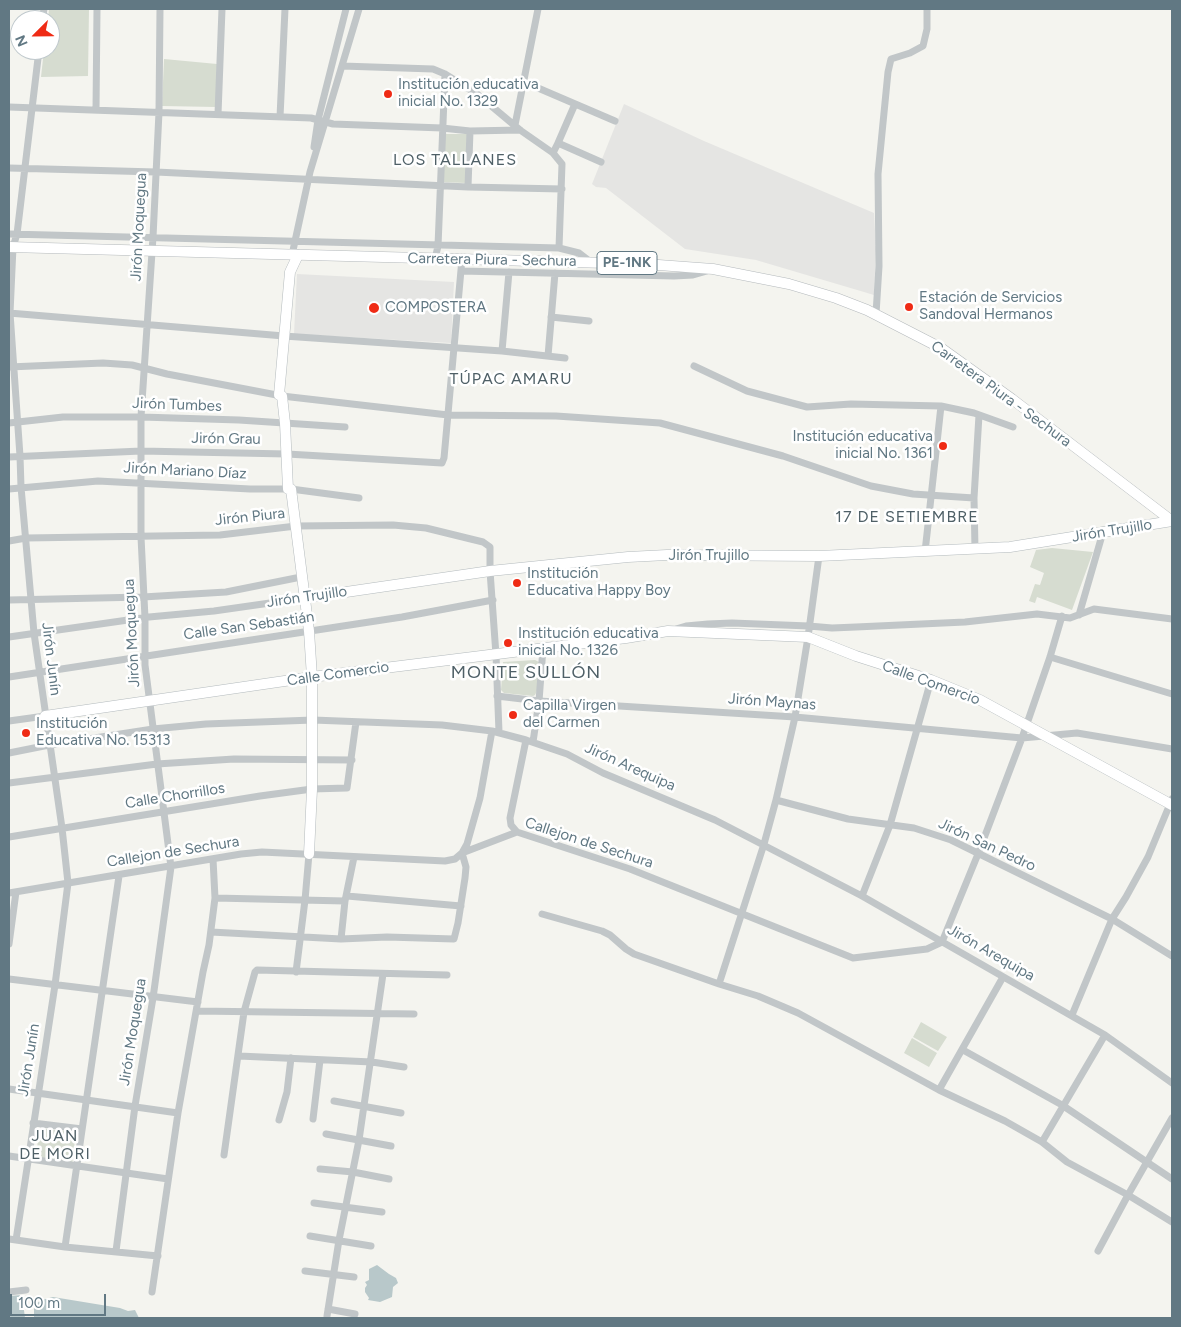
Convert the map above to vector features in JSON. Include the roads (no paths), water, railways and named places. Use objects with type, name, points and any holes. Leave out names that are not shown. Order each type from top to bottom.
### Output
[{"type":"street","points":[[96,110],[97,9]]},
{"type":"street","name":"Jirón Moquegua","points":[[116,1251],[135,1106],[153,998],[171,867],[149,702],[145,655],[141,537],[141,416],[153,237],[160,9]]},
{"type":"street","points":[[218,114],[222,9]]},
{"type":"street","points":[[280,118],[285,9]]},
{"type":"street","points":[[296,972],[306,900],[309,854],[312,789],[312,677],[309,631],[290,489],[285,423],[280,396],[294,241],[346,9]]},
{"type":"street","points":[[322,121],[342,66],[359,9]]},
{"type":"street","points":[[517,128],[538,9]]},
{"type":"street","points":[[876,314],[879,266],[878,174],[888,72],[892,59],[910,54],[923,46],[927,29],[927,9]]},
{"type":"street","name":"Jirón Junín","points":[[12,1239],[29,1160],[68,882],[62,828],[38,671],[11,367],[9,313],[11,247],[25,169],[37,60]]},
{"type":"street","points":[[342,66],[433,69],[445,74],[477,94],[517,128],[554,153],[562,164],[559,248]]},
{"type":"street","points":[[435,258],[438,245],[445,74]]},
{"type":"street","points":[[524,82],[615,121]]},
{"type":"street","points":[[554,153],[574,104]]},
{"type":"street","points":[[9,107],[311,118],[322,121],[470,131],[517,128]]},
{"type":"street","points":[[468,187],[470,131]]},
{"type":"street","points":[[558,143],[601,162]]},
{"type":"street","points":[[9,168],[309,176],[439,186],[562,189]]},
{"type":"street","points":[[13,234],[559,248],[579,254],[592,262]]},
{"type":"street","name":"Carretera Piura - Sechura","points":[[11,247],[654,264],[713,270],[790,284],[836,298],[876,314],[957,358],[1172,521]]},
{"type":"street","points":[[448,415],[462,259]]},
{"type":"street","points":[[461,271],[674,276],[693,275],[713,270]]},
{"type":"street","points":[[502,351],[509,272]]},
{"type":"street","points":[[548,356],[555,273]]},
{"type":"street","points":[[9,313],[284,336],[454,347],[565,358]]},
{"type":"street","points":[[551,317],[589,321]]},
{"type":"street","points":[[11,367],[103,363],[132,365],[167,374],[280,396],[448,415],[556,416],[660,423],[783,456],[871,486],[931,496],[974,498]]},
{"type":"street","points":[[694,366],[747,391],[806,407],[851,404],[941,406],[1013,426]]},
{"type":"street","points":[[925,552],[941,406]]},
{"type":"street","name":"Jirón Grau","points":[[9,457],[142,451],[287,454],[442,462],[448,415]]},
{"type":"street","points":[[976,549],[974,498],[979,415]]},
{"type":"street","name":"Jirón Tumbes","points":[[9,423],[63,418],[141,416],[345,427]]},
{"type":"street","name":"Jirón Mariano Díaz","points":[[9,489],[98,481],[141,482],[250,489],[290,489],[359,498]]},
{"type":"street","name":"Jirón Trujillo","points":[[9,637],[145,618],[214,611],[490,571],[657,556],[819,556],[976,549],[1033,544],[1172,521]]},
{"type":"street","name":"Jirón Piura","points":[[9,541],[26,538],[220,535],[296,526],[393,525],[426,528],[483,542],[490,547],[490,571]]},
{"type":"street","points":[[1079,615],[1103,532]]},
{"type":"street","points":[[719,984],[743,913],[776,800],[795,717],[819,556]]},
{"type":"street","points":[[211,932],[342,940],[387,937],[454,939],[466,867],[462,853],[467,844],[480,798],[495,732],[497,696],[496,655],[490,571]]},
{"type":"street","points":[[9,600],[143,597],[226,592],[301,577]]},
{"type":"street","name":"Calle San Sebastián","points":[[9,676],[402,617],[493,600]]},
{"type":"street","name":"Calle Comercio","points":[[9,721],[312,677],[626,638],[686,626],[708,624],[832,628],[965,622],[1037,614],[1070,618],[1094,609],[1172,619]]},
{"type":"street","points":[[942,942],[1022,738],[1062,616]]},
{"type":"street","name":"Calle Comercio","points":[[668,631],[808,637],[856,656],[931,680],[980,700],[1172,803]]},
{"type":"street","points":[[517,832],[511,825],[510,818],[539,701],[543,648]]},
{"type":"street","points":[[1050,657],[1172,694]]},
{"type":"street","points":[[862,896],[890,825],[931,680]]},
{"type":"street","name":"Jirón Maynas","points":[[497,696],[539,701],[795,717],[1022,738],[1077,733],[1172,749]]},
{"type":"street","name":"Jirón Arequipa","points":[[9,753],[153,729],[206,724],[313,720],[442,726],[495,732],[529,741],[567,754],[603,773],[715,820],[862,896],[1105,1035],[1172,1083]]},
{"type":"street","points":[[9,783],[157,764],[234,759],[352,760],[356,722]]},
{"type":"street","name":"Calle Chorrillos","points":[[9,837],[260,796],[312,789],[347,788],[352,760]]},
{"type":"street","name":"Jirón San Pedro","points":[[776,800],[848,820],[914,828],[951,840],[1112,919],[1172,956]]},
{"type":"street","points":[[1072,1016],[1112,919],[1148,857],[1172,803]]},
{"type":"street","name":"Callejon de Sechura","points":[[12,893],[68,882],[118,876],[262,852],[445,861],[454,859],[462,853],[517,832],[630,869],[853,958],[927,949],[942,942]]},
{"type":"street","points":[[342,940],[346,899],[354,857]]},
{"type":"street","points":[[152,1292],[178,1113],[211,932],[215,898],[213,859]]},
{"type":"street","points":[[65,1247],[118,876]]},
{"type":"street","points":[[9,944],[12,893]]},
{"type":"street","points":[[215,898],[346,899],[461,906]]},
{"type":"street","points":[[542,914],[602,931],[634,954],[758,996],[798,1013],[939,1090],[1005,1121],[1042,1142],[1067,1162],[1128,1195],[1172,1222]]},
{"type":"street","points":[[224,1155],[244,1012],[257,970],[447,975]]},
{"type":"street","points":[[355,1314],[328,1312],[365,1106],[383,974]]},
{"type":"street","points":[[939,1090],[1003,977]]},
{"type":"street","points":[[9,979],[198,1002]]},
{"type":"street","points":[[197,1011],[377,1015],[383,1013],[414,1014]]},
{"type":"street","points":[[1042,1142],[1062,1105],[1105,1035]]},
{"type":"street","points":[[963,1050],[1062,1105],[1172,1179]]},
{"type":"street","points":[[239,1056],[372,1062],[404,1067]]},
{"type":"street","points":[[279,1120],[287,1092],[291,1058]]},
{"type":"street","points":[[313,1119],[320,1060]]},
{"type":"street","points":[[9,1089],[178,1113]]},
{"type":"street","points":[[334,1101],[401,1113]]},
{"type":"street","points":[[1098,1251],[1172,1118]]},
{"type":"street","points":[[34,1122],[82,1129]]},
{"type":"street","points":[[326,1134],[391,1146]]},
{"type":"street","points":[[9,1156],[168,1179]]},
{"type":"street","points":[[320,1169],[353,1172],[389,1179]]},
{"type":"street","points":[[314,1203],[382,1212]]},
{"type":"street","points":[[310,1236],[371,1246]]},
{"type":"street","points":[[12,1239],[65,1247],[158,1256]]},
{"type":"street","points":[[305,1271],[354,1277]]},
{"type":"street","points":[[9,1292],[26,1290]]},
{"type":"place","name":"Institución educativa inicial No. 1329","points":[[388,94]]},
{"type":"place","name":"Estación de Servicios Sandoval Hermanos","points":[[909,307]]},
{"type":"place","name":"COMPOSTERA","points":[[374,308]]},
{"type":"place","name":"Institución educativa inicial No. 1361","points":[[943,446]]},
{"type":"place","name":"Institución Educativa Happy Boy","points":[[517,583]]},
{"type":"place","name":"Institución educativa inicial No. 1326","points":[[508,643]]},
{"type":"place","name":"Capilla Virgen del Carmen","points":[[513,715]]},
{"type":"place","name":"Institución Educativa No. 15313","points":[[26,733]]},
{"type":"district","name":"LOS TALLANES","points":[[455,160]]},
{"type":"district","name":"TÚPAC AMARU","points":[[511,379]]},
{"type":"district","name":"17 DE SETIEMBRE","points":[[907,517]]},
{"type":"district","name":"MONTE SULLÓN","points":[[526,673]]},
{"type":"district","name":"JUAN DE MORI","points":[[55,1145]]}]
